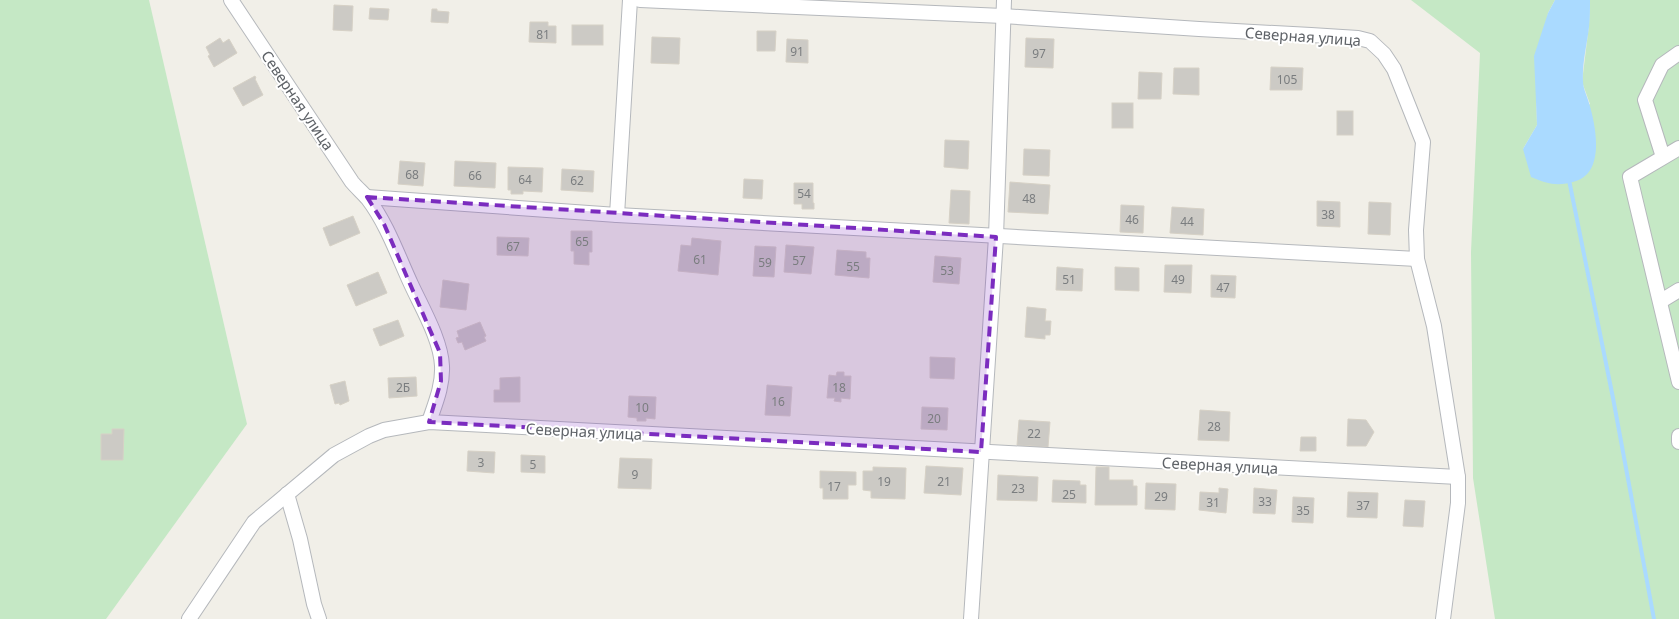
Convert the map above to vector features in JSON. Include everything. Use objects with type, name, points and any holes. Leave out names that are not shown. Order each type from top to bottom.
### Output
[{"type":"street","name":"Северная улица","points":[[231,0],[352,182],[367,197],[384,224],[440,353],[441,381],[429,422],[1458,477]]},
{"type":"street","points":[[617,215],[630,0]]},
{"type":"street","name":"Северная улица","points":[[640,0],[1004,16],[1199,30],[1358,38],[1370,41],[1384,54],[1394,68],[1423,142],[1416,230],[1417,259],[1434,326],[1458,477],[1458,503],[1443,619]]},
{"type":"street","points":[[971,619],[996,237],[1004,0]]},
{"type":"street","points":[[1663,157],[1645,100],[1662,65],[1679,53]]},
{"type":"street","points":[[1679,148],[1630,178],[1679,382]]},
{"type":"street","points":[[367,197],[617,215],[1417,259]]},
{"type":"street","points":[[1661,301],[1679,290]]},
{"type":"street","points":[[189,619],[254,522],[334,454],[384,430],[429,422]]},
{"type":"street","points":[[1679,437],[1679,442]]},
{"type":"street","points":[[287,494],[319,619]]},
{"type":"highlighted area","points":[[367,197],[996,237],[981,452],[429,422],[441,381],[440,353],[384,224]]},
{"type":"green space","points":[[0,0],[149,0],[247,424],[106,619],[0,619]]},
{"type":"green space","points":[[1411,0],[1555,0],[1548,13],[1536,92],[1537,125],[1523,149],[1590,104],[1582,82],[1590,0],[1679,0],[1679,619],[1495,619],[1473,478],[1471,252],[1480,53]]},
{"type":"water","points":[[1555,0],[1590,0],[1583,81],[1596,135],[1595,158],[1585,176],[1576,181],[1558,184],[1548,183],[1531,177],[1523,149],[1537,125],[1534,56],[1548,13]]},
{"type":"building","points":[[334,5],[353,6],[352,31],[333,30]]},
{"type":"building","points":[[370,8],[389,9],[388,20],[369,19]]},
{"type":"building","points":[[432,9],[449,12],[448,23],[431,22]]},
{"type":"building","points":[[530,22],[548,22],[548,26],[556,26],[556,43],[529,42]]},
{"type":"building","points":[[572,25],[603,25],[603,45],[572,45]]},
{"type":"building","points":[[757,31],[776,31],[775,51],[757,51]]},
{"type":"building","points":[[652,37],[680,38],[679,64],[651,63]]},
{"type":"building","points":[[220,38],[223,43],[229,39],[237,53],[214,67],[206,47]]},
{"type":"building","points":[[1026,38],[1054,39],[1053,68],[1025,67]]},
{"type":"building","points":[[787,39],[808,40],[808,63],[786,62]]},
{"type":"building","points":[[1271,67],[1303,68],[1302,90],[1270,90]]},
{"type":"building","points":[[1174,68],[1199,68],[1199,95],[1173,94]]},
{"type":"building","points":[[1139,72],[1162,73],[1161,99],[1138,99]]},
{"type":"building","points":[[255,76],[263,95],[243,106],[233,88]]},
{"type":"building","points":[[1112,103],[1133,103],[1133,128],[1112,128]]},
{"type":"building","points":[[1337,111],[1353,111],[1353,135],[1337,135]]},
{"type":"building","points":[[945,140],[969,141],[968,169],[944,167]]},
{"type":"building","points":[[1024,149],[1050,150],[1049,176],[1023,175]]},
{"type":"building","points":[[400,161],[425,163],[423,186],[398,184]]},
{"type":"building","points":[[455,161],[496,163],[495,188],[454,186]]},
{"type":"building","points":[[508,167],[543,168],[542,192],[523,191],[523,194],[511,194],[511,190],[508,190]]},
{"type":"building","points":[[562,169],[594,171],[593,192],[561,190]]},
{"type":"building","points":[[744,179],[763,180],[762,199],[743,198]]},
{"type":"building","points":[[1010,182],[1050,185],[1048,214],[1008,212]]},
{"type":"building","points":[[794,183],[813,183],[814,209],[802,209],[802,204],[794,204]]},
{"type":"building","points":[[951,190],[970,191],[969,224],[949,223]]},
{"type":"building","points":[[1317,201],[1340,202],[1340,227],[1317,226]]},
{"type":"building","points":[[1369,202],[1391,203],[1390,235],[1368,234]]},
{"type":"building","points":[[1121,205],[1144,206],[1143,233],[1120,232]]},
{"type":"building","points":[[1172,207],[1204,209],[1203,235],[1170,233]]},
{"type":"building","points":[[353,216],[360,233],[330,246],[323,228]]},
{"type":"building","points":[[571,231],[592,231],[592,252],[589,252],[589,265],[574,264],[574,251],[571,251]]},
{"type":"building","points":[[497,237],[529,238],[528,256],[497,255]]},
{"type":"building","points":[[692,238],[721,241],[718,275],[678,271],[681,245],[691,246]]},
{"type":"building","points":[[786,245],[814,247],[811,274],[784,272]]},
{"type":"building","points":[[755,246],[776,247],[774,277],[753,276]]},
{"type":"building","points":[[837,250],[866,252],[866,258],[870,258],[869,278],[835,275]]},
{"type":"building","points":[[935,256],[961,258],[959,284],[933,282]]},
{"type":"building","points":[[1165,265],[1192,265],[1191,293],[1164,292]]},
{"type":"building","points":[[1057,267],[1083,269],[1082,291],[1056,290]]},
{"type":"building","points":[[1115,267],[1139,268],[1139,291],[1115,290]]},
{"type":"building","points":[[378,272],[387,293],[356,306],[347,285]]},
{"type":"building","points":[[1211,275],[1236,276],[1235,298],[1211,297]]},
{"type":"building","points":[[443,280],[469,284],[466,310],[440,307]]},
{"type":"building","points":[[1027,307],[1046,309],[1045,321],[1051,321],[1050,335],[1045,335],[1045,339],[1025,337]]},
{"type":"building","points":[[398,320],[404,336],[380,346],[373,329]]},
{"type":"building","points":[[480,322],[486,336],[484,337],[486,341],[465,350],[462,342],[458,343],[456,338],[459,337],[457,331]]},
{"type":"building","points":[[930,357],[955,358],[954,379],[930,378]]},
{"type":"building","points":[[837,372],[844,372],[844,376],[851,376],[850,399],[841,398],[841,402],[834,401],[835,398],[827,398],[829,375],[836,376]]},
{"type":"building","points":[[416,377],[417,396],[389,398],[388,378]]},
{"type":"building","points":[[520,377],[520,402],[494,402],[494,390],[500,390],[500,378]]},
{"type":"building","points":[[345,381],[349,401],[340,405],[339,403],[335,404],[330,385]]},
{"type":"building","points":[[767,385],[792,387],[790,416],[765,415]]},
{"type":"building","points":[[629,396],[656,397],[655,419],[646,418],[646,421],[637,421],[637,418],[628,417]]},
{"type":"building","points":[[922,407],[948,408],[947,430],[921,429]]},
{"type":"building","points":[[1200,410],[1230,412],[1229,441],[1198,440]]},
{"type":"building","points":[[1348,419],[1366,420],[1374,432],[1366,446],[1347,446]]},
{"type":"building","points":[[1019,420],[1050,422],[1048,447],[1017,445]]},
{"type":"building","points":[[112,429],[124,429],[123,460],[101,460],[101,434],[112,434]]},
{"type":"building","points":[[1301,437],[1316,437],[1316,451],[1300,451]]},
{"type":"building","points":[[468,451],[495,452],[494,473],[467,471]]},
{"type":"building","points":[[521,455],[545,456],[545,473],[521,472]]},
{"type":"building","points":[[620,458],[652,459],[651,489],[618,488]]},
{"type":"building","points":[[926,466],[963,468],[961,495],[924,493]]},
{"type":"building","points":[[873,467],[906,468],[905,499],[871,498],[871,491],[863,490],[863,471],[873,471]]},
{"type":"building","points":[[1096,467],[1109,467],[1109,480],[1133,480],[1133,486],[1137,486],[1137,505],[1095,505]]},
{"type":"building","points":[[820,471],[856,472],[856,485],[848,485],[848,499],[823,499],[823,488],[820,488]]},
{"type":"building","points":[[998,475],[1038,477],[1037,501],[997,500]]},
{"type":"building","points":[[1053,480],[1080,481],[1080,485],[1086,485],[1086,503],[1052,502]]},
{"type":"building","points":[[1146,483],[1176,484],[1175,510],[1145,509]]},
{"type":"building","points":[[1219,488],[1228,489],[1226,513],[1199,510],[1200,492],[1219,493]]},
{"type":"building","points":[[1254,488],[1277,490],[1275,514],[1253,513]]},
{"type":"building","points":[[1348,492],[1378,493],[1377,518],[1347,517]]},
{"type":"building","points":[[1293,497],[1314,498],[1313,523],[1292,522]]},
{"type":"building","points":[[1405,500],[1425,501],[1423,527],[1403,526]]},
{"type":"waterway","points":[[1569,180],[1613,398],[1654,619]]}]
